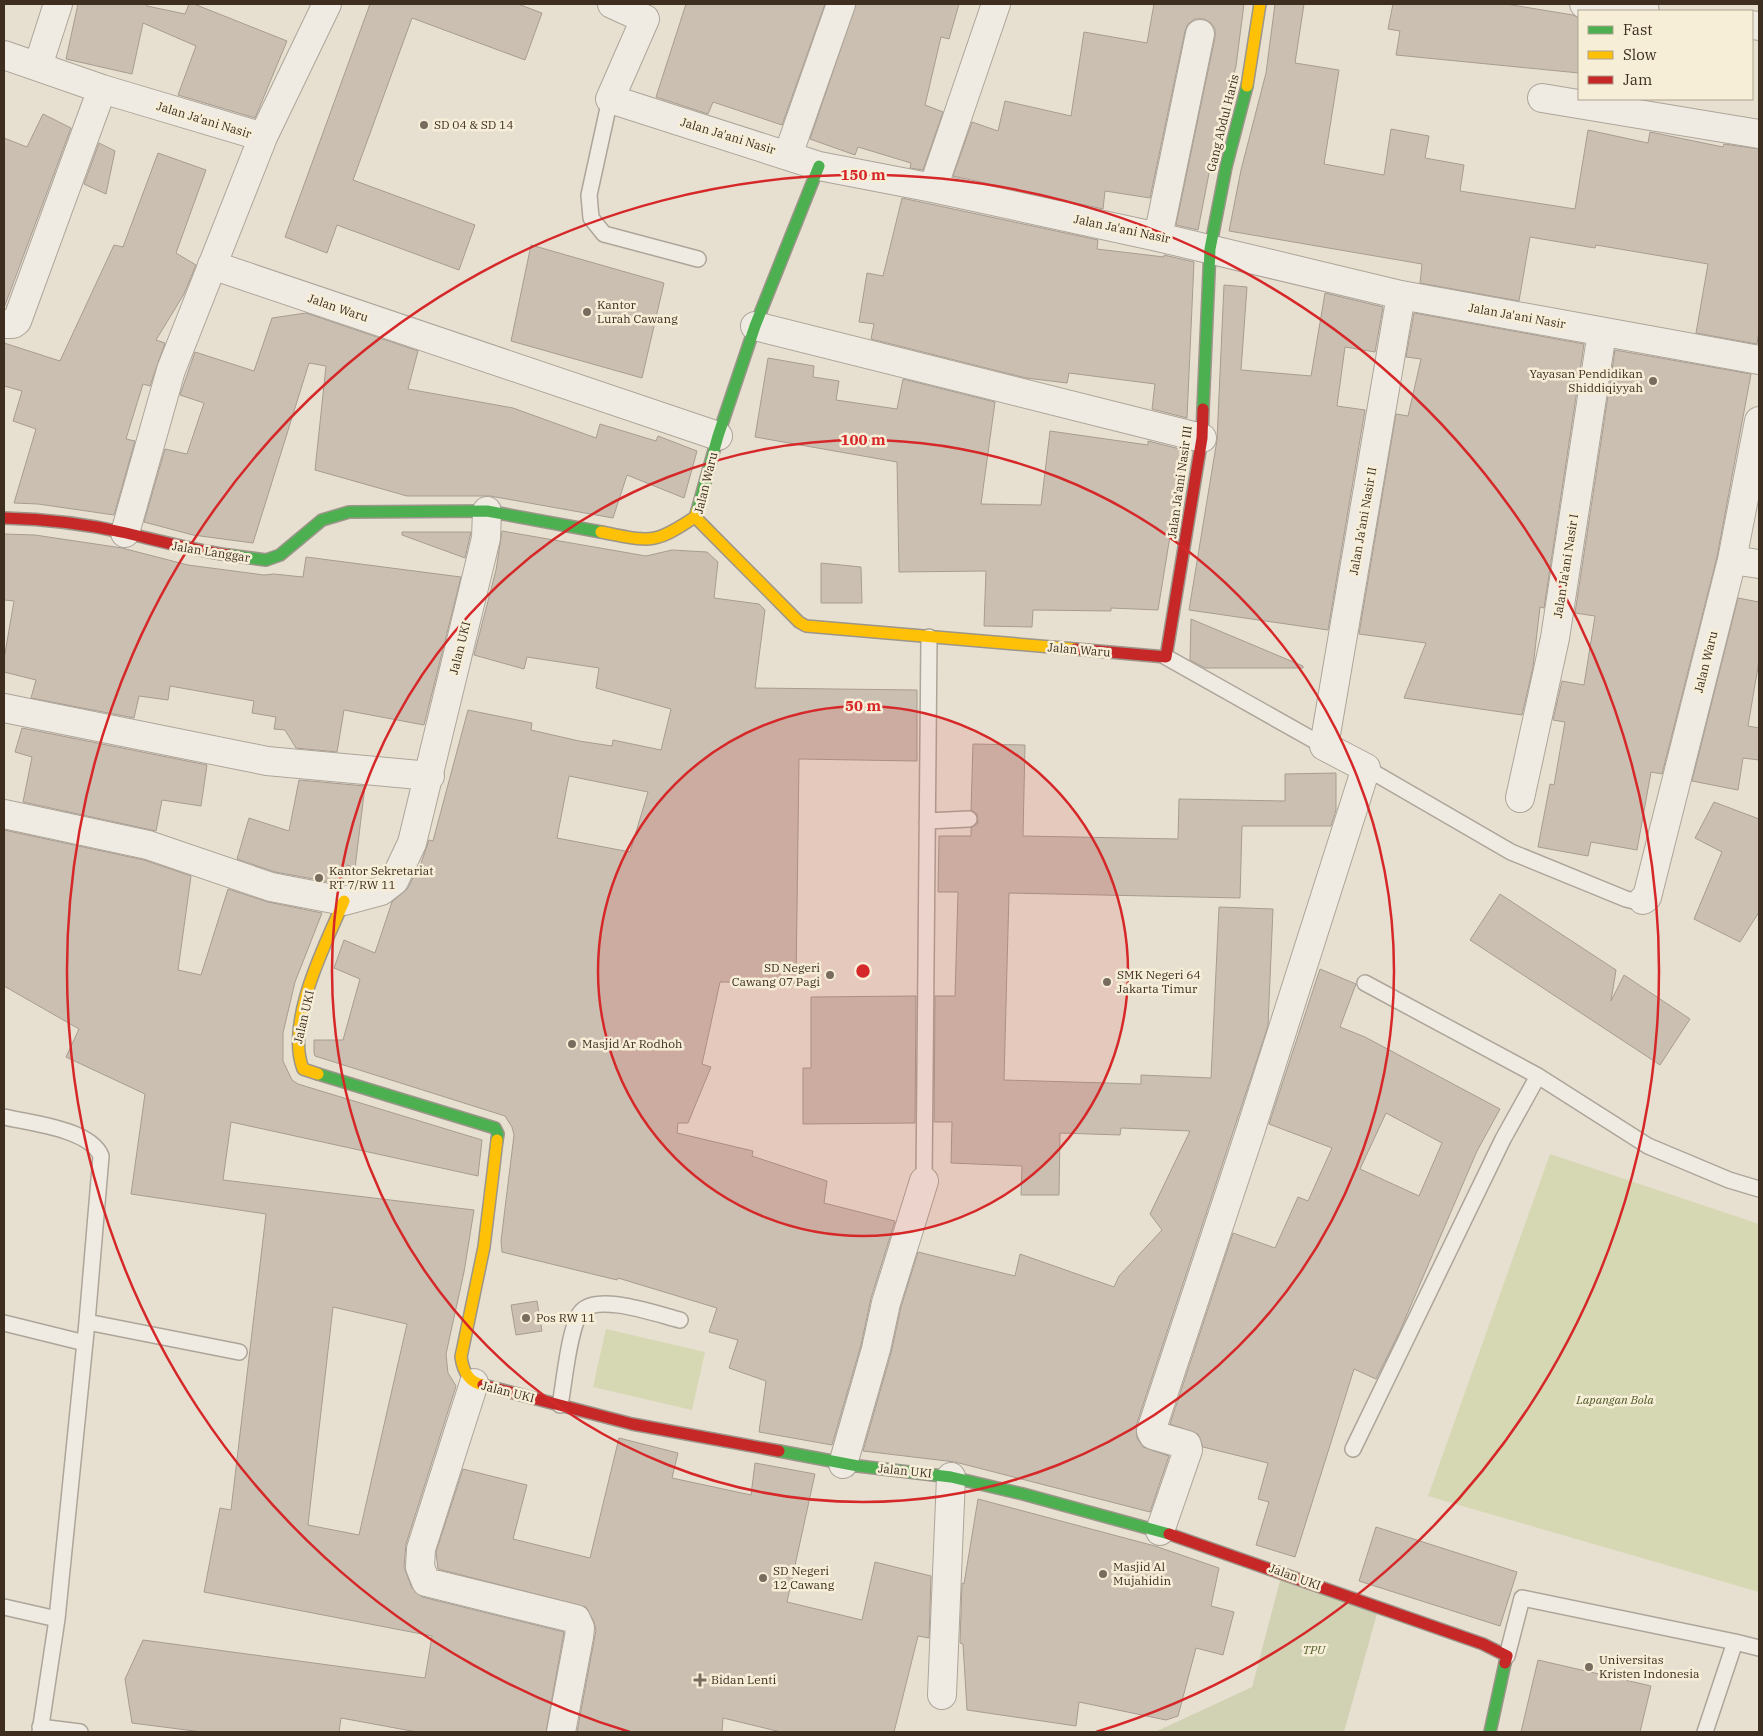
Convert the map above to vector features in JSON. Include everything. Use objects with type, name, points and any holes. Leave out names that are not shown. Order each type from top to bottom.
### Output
[{"type":"street","points":[[38,66],[58,4]]},
{"type":"street","name":"Jalan Ja'ani Nasir","points":[[4,55],[102,89],[263,137],[327,4]]},
{"type":"street","points":[[610,99],[648,11],[612,4]]},
{"type":"street","points":[[788,155],[841,4]]},
{"type":"street","points":[[933,188],[996,4]]},
{"type":"street","name":"Gang Abdul Haris","points":[[1210,249],[1226,167],[1250,69],[1260,4]]},
{"type":"street","points":[[1584,4],[1636,10]]},
{"type":"street","points":[[1158,237],[1200,34]]},
{"type":"street","points":[[10,323],[102,89]]},
{"type":"street","points":[[1542,98],[1759,134]]},
{"type":"street","name":"Jalan Ja'ani Nasir","points":[[610,99],[819,166],[933,188],[1158,237],[1401,296],[1759,360]]},
{"type":"street","points":[[125,533],[171,370],[263,137]]},
{"type":"street","points":[[718,436],[754,326],[819,166]]},
{"type":"street","name":"Jalan Ja'ani Nasir III","points":[[1166,657],[1202,438],[1210,249]]},
{"type":"street","name":"Jalan Waru","points":[[212,266],[718,436],[695,517],[799,622],[806,626],[1166,657]]},
{"type":"street","name":"Jalan Ja'ani Nasir II","points":[[1324,746],[1401,296]]},
{"type":"street","points":[[754,326],[1202,438]]},
{"type":"street","name":"Jalan Ja'ani Nasir I","points":[[1520,798],[1555,638],[1602,332]]},
{"type":"street","name":"Jalan Waru","points":[[1643,900],[1647,897],[1732,560],[1759,420]]},
{"type":"street","name":"Jalan Langgar","points":[[4,518],[36,519],[125,533],[190,550],[266,560],[280,554],[322,520],[349,512],[487,511],[649,541],[669,535],[695,517]]},
{"type":"street","name":"Jalan UKI","points":[[487,511],[486,538],[430,776],[412,843],[394,881],[381,891],[344,901],[317,966],[297,1038],[297,1057],[304,1070],[495,1128],[498,1134],[494,1186],[482,1260],[461,1357],[463,1370],[474,1383],[632,1424],[843,1464],[951,1477],[1160,1531],[1465,1638],[1507,1656]]},
{"type":"street","points":[[1732,560],[1759,564]]},
{"type":"street","points":[[4,708],[266,761],[430,776]]},
{"type":"street","points":[[1160,1531],[1188,1450],[1187,1445],[1152,1435],[1151,1431],[1247,1142],[1366,768],[1324,746]]},
{"type":"street","points":[[4,814],[148,846],[271,887],[344,901]]},
{"type":"street","points":[[843,1464],[876,1349],[886,1302],[924,1180]]},
{"type":"street","points":[[474,1383],[420,1549],[420,1567],[426,1582],[576,1619],[580,1628],[579,1637],[561,1732]]},
{"type":"street","points":[[942,1695],[951,1477]]},
{"type":"street","points":[[1490,1732],[1507,1656]]},
{"type":"lane","points":[[610,99],[589,195],[591,218],[604,234],[698,259]]},
{"type":"lane","points":[[924,1180],[929,637]]},
{"type":"lane","points":[[1166,657],[1324,746]]},
{"type":"lane","points":[[1366,768],[1511,852],[1626,899],[1638,902],[1643,900]]},
{"type":"lane","points":[[928,821],[969,819]]},
{"type":"lane","points":[[1365,983],[1538,1076],[1648,1146],[1729,1180],[1759,1189]]},
{"type":"lane","points":[[1353,1449],[1503,1139],[1538,1076]]},
{"type":"lane","points":[[4,1116],[74,1134],[87,1140],[98,1149],[101,1156],[87,1322],[57,1619],[40,1730],[80,1732]]},
{"type":"lane","points":[[560,1405],[574,1325],[581,1312],[588,1306],[601,1304],[618,1305],[680,1320]]},
{"type":"lane","points":[[87,1322],[239,1352]]},
{"type":"lane","points":[[4,1323],[85,1343]]},
{"type":"lane","points":[[1507,1656],[1522,1598],[1759,1648]]},
{"type":"lane","points":[[4,1607],[57,1619]]},
{"type":"lane","points":[[1705,1732],[1735,1642]]},
{"type":"green space","name":"Lapangan Bola","points":[[1550,1154],[1759,1224],[1759,1592],[1428,1496]]},
{"type":"green space","points":[[606,1329],[705,1352],[692,1410],[593,1387]]},
{"type":"green space","name":"TPU","points":[[1281,1577],[1378,1610],[1344,1732],[1155,1732],[1252,1687]]},
{"type":"building","points":[[78,4],[147,4],[147,6],[185,14],[189,4],[194,4],[287,41],[255,118],[178,95],[196,46],[143,23],[132,74],[66,59]]},
{"type":"building","points":[[370,4],[518,4],[542,13],[525,60],[412,18],[353,180],[475,225],[459,270],[337,225],[327,253],[285,237]]},
{"type":"building","points":[[686,4],[825,4],[782,125],[713,102],[708,114],[656,97]]},
{"type":"building","points":[[856,4],[959,4],[949,39],[941,37],[925,105],[943,112],[923,170],[910,168],[911,163],[858,147],[855,155],[810,139]]},
{"type":"building","points":[[1154,4],[1244,4],[1236,66],[1211,163],[1198,230],[1176,225],[1215,37],[1215,29],[1211,23],[1204,19],[1195,19],[1188,24],[1185,31],[1150,198],[1105,191],[1103,209],[953,176],[972,122],[998,131],[1005,101],[1071,116],[1084,32],[1147,43]]},
{"type":"building","points":[[1275,4],[1304,4],[1295,63],[1339,70],[1324,164],[1384,175],[1391,129],[1429,136],[1425,158],[1464,165],[1460,191],[1575,209],[1588,130],[1648,143],[1650,132],[1723,147],[1724,144],[1759,149],[1759,331],[1757,344],[1696,333],[1708,264],[1596,245],[1595,248],[1530,237],[1519,301],[1420,283],[1422,264],[1229,231],[1241,170],[1266,73]]},
{"type":"building","points":[[1393,4],[1506,4],[1573,15],[1578,18],[1578,73],[1396,55],[1400,31],[1388,29]]},
{"type":"building","points":[[43,114],[71,128],[4,308],[4,138],[27,147]]},
{"type":"building","points":[[99,143],[115,151],[106,194],[84,184]]},
{"type":"building","points":[[158,153],[206,170],[176,253],[196,265],[184,294],[156,340],[165,343],[150,386],[143,384],[126,439],[135,441],[114,515],[38,504],[14,503],[36,429],[13,421],[22,391],[4,386],[4,343],[60,361],[114,245],[123,247]]},
{"type":"building","points":[[902,198],[1098,240],[1097,249],[1164,257],[1164,255],[1194,262],[1187,418],[1152,409],[1155,384],[1069,373],[1067,383],[1026,378],[871,339],[874,324],[859,322],[867,273],[883,276]]},
{"type":"building","name":"Kantor Lurah Cawang","points":[[531,245],[664,283],[642,378],[511,341]]},
{"type":"building","points":[[1224,285],[1247,287],[1241,370],[1311,376],[1325,293],[1383,307],[1375,352],[1345,347],[1337,406],[1365,410],[1328,630],[1189,610],[1217,440]]},
{"type":"building","points":[[306,313],[418,351],[408,389],[513,408],[596,438],[600,424],[656,441],[658,436],[697,451],[684,498],[627,475],[613,518],[490,496],[407,496],[315,470],[326,366],[309,363],[253,543],[193,535],[144,522],[165,449],[187,454],[204,403],[180,395],[195,352],[254,371],[272,318]]},
{"type":"building","points":[[1414,313],[1584,344],[1544,608],[1540,607],[1533,667],[1522,715],[1404,698],[1426,643],[1359,634],[1396,414],[1408,416],[1421,359],[1406,357]]},
{"type":"building","points":[[1615,350],[1751,374],[1717,557],[1662,774],[1651,772],[1637,850],[1591,842],[1588,856],[1538,847],[1550,784],[1554,785],[1565,722],[1553,720],[1562,681],[1584,685],[1595,616],[1575,613]]},
{"type":"building","points":[[768,358],[814,366],[813,377],[839,381],[836,400],[897,409],[903,379],[995,402],[981,504],[1041,505],[1050,431],[1148,445],[1148,441],[1184,450],[1158,610],[1111,608],[1111,611],[1033,610],[1032,627],[984,626],[986,571],[899,572],[897,462],[755,437]]},
{"type":"building","points":[[502,531],[646,556],[672,550],[707,552],[718,562],[714,598],[759,604],[765,610],[755,688],[917,690],[917,761],[799,759],[796,983],[720,982],[702,1064],[711,1067],[688,1123],[678,1123],[677,1133],[753,1151],[752,1156],[827,1181],[824,1203],[895,1221],[871,1298],[861,1345],[832,1445],[759,1432],[766,1381],[729,1368],[738,1340],[709,1332],[717,1308],[618,1278],[617,1280],[502,1252],[501,1241],[514,1135],[512,1127],[505,1116],[315,1056],[314,1040],[343,1040],[360,979],[334,968],[344,940],[375,953],[392,902],[408,888],[416,871],[418,872],[429,840],[433,841],[468,710],[532,723],[531,730],[579,741],[612,746],[613,740],[661,750],[671,709],[596,688],[599,668],[527,657],[524,669],[474,655],[496,570]],"holes":[[[569,776],[648,792],[630,852],[557,838]]]},
{"type":"building","points":[[402,532],[471,532],[465,558],[402,535]]},
{"type":"building","points":[[4,534],[35,535],[122,548],[188,565],[264,575],[274,574],[303,577],[306,557],[461,577],[424,725],[344,710],[337,752],[296,748],[285,730],[274,729],[276,717],[252,713],[254,701],[170,686],[168,700],[139,696],[134,718],[31,698],[36,680],[4,672],[4,659],[14,601],[4,600]]},
{"type":"building","points":[[821,563],[861,567],[862,603],[821,603]]},
{"type":"building","points":[[1738,598],[1759,602],[1759,661],[1748,726],[1759,728],[1759,760],[1743,758],[1738,790],[1692,781]]},
{"type":"building","points":[[1191,619],[1303,666],[1303,668],[1205,668],[1190,660]]},
{"type":"building","points":[[22,728],[207,765],[201,806],[162,800],[156,831],[23,802],[32,757],[15,752]]},
{"type":"building","points":[[973,744],[1025,745],[1023,836],[1178,839],[1179,799],[1285,801],[1285,774],[1336,773],[1336,810],[1331,826],[1242,826],[1240,898],[1009,893],[1004,1080],[1141,1084],[1141,1075],[1211,1078],[1219,907],[1273,909],[1268,1026],[1136,1426],[1137,1438],[1143,1447],[1169,1456],[1150,1512],[955,1462],[863,1451],[891,1353],[901,1307],[918,1252],[1015,1276],[1020,1254],[1114,1287],[1119,1276],[1162,1230],[1150,1214],[1190,1131],[1121,1128],[1120,1135],[1060,1133],[1059,1195],[1021,1195],[1022,1166],[951,1163],[952,1122],[934,1122],[935,996],[955,996],[958,892],[938,892],[939,836],[971,836],[971,828],[978,823],[977,814],[971,810]]},
{"type":"building","points":[[299,780],[365,786],[355,868],[347,865],[341,884],[275,872],[237,859],[249,818],[289,831]]},
{"type":"building","points":[[1714,802],[1759,819],[1759,912],[1740,942],[1694,919],[1722,852],[1695,838]]},
{"type":"building","points":[[4,830],[144,860],[191,876],[178,970],[201,975],[228,889],[268,902],[322,913],[295,982],[283,1033],[283,1061],[292,1080],[298,1084],[482,1140],[478,1176],[231,1122],[223,1180],[474,1210],[464,1272],[446,1354],[448,1373],[456,1386],[406,1544],[404,1567],[412,1588],[422,1597],[564,1632],[546,1732],[417,1732],[341,1718],[339,1732],[202,1732],[132,1723],[125,1679],[143,1640],[425,1678],[432,1636],[204,1592],[220,1508],[231,1510],[266,1214],[131,1194],[145,1094],[66,1057],[79,1029],[4,986]],"holes":[[[333,1307],[407,1324],[359,1535],[308,1525]]]},
{"type":"building","points":[[1500,894],[1616,970],[1611,1001],[1624,975],[1690,1019],[1660,1065],[1470,940]]},
{"type":"building","points":[[1320,969],[1356,984],[1340,1027],[1365,1037],[1500,1109],[1477,1151],[1399,1333],[1376,1379],[1354,1369],[1295,1557],[1256,1545],[1269,1502],[1258,1499],[1268,1463],[1203,1447],[1198,1434],[1170,1424],[1233,1233],[1275,1248],[1298,1197],[1308,1201],[1332,1148],[1269,1124]],"holes":[[[1386,1113],[1442,1143],[1419,1196],[1360,1169]]]},
{"type":"building","points":[[916,996],[915,1123],[803,1124],[803,1068],[811,1068],[811,997]]},
{"type":"building","name":"Pos RW 11","points":[[537,1301],[542,1331],[516,1335],[511,1305]]},
{"type":"building","points":[[619,1438],[678,1453],[672,1478],[751,1495],[755,1463],[815,1474],[787,1602],[862,1620],[875,1562],[931,1576],[929,1638],[918,1636],[894,1732],[781,1732],[723,1718],[722,1732],[577,1732],[596,1630],[586,1607],[438,1569],[436,1552],[463,1469],[527,1485],[513,1539],[590,1558]]},
{"type":"building","points":[[978,1499],[1155,1546],[1219,1568],[1211,1606],[1234,1612],[1223,1655],[1196,1648],[1178,1716],[1166,1720],[1079,1702],[1076,1726],[967,1710],[963,1644],[960,1643],[962,1583],[964,1584]]},
{"type":"building","points":[[1376,1527],[1517,1572],[1500,1626],[1359,1581]]},
{"type":"building","points":[[1538,1660],[1651,1686],[1640,1732],[1521,1732]]},
{"type":"traffic: fast","points":[[1203,409],[1210,249],[1226,167],[1247,86]]},
{"type":"traffic: fast","points":[[697,511],[718,436],[755,326],[819,166]]},
{"type":"traffic: fast","points":[[228,555],[266,560],[280,555],[322,520],[349,512],[487,511],[601,532]]},
{"type":"traffic: fast","points":[[318,1074],[495,1128],[498,1134],[497,1140]]},
{"type":"traffic: fast","points":[[779,1451],[858,1466],[951,1477],[1023,1494],[1169,1534]]},
{"type":"traffic: fast","points":[[1490,1732],[1505,1663]]},
{"type":"traffic: slow","points":[[1247,86],[1260,4]]},
{"type":"traffic: slow","points":[[697,511],[695,517],[799,622],[806,626],[1075,649]]},
{"type":"traffic: slow","points":[[601,532],[630,538],[650,539],[669,533],[695,517]]},
{"type":"traffic: slow","points":[[318,1074],[303,1069],[299,1050],[299,1029],[303,1007],[318,961],[344,901]]},
{"type":"traffic: slow","points":[[483,1385],[470,1379],[463,1367],[461,1357],[484,1247],[497,1140]]},
{"type":"traffic: jam","points":[[1075,649],[1166,657],[1202,438],[1203,409]]},
{"type":"traffic: jam","points":[[4,518],[96,527],[228,555]]},
{"type":"traffic: jam","points":[[483,1385],[632,1424],[779,1451]]},
{"type":"traffic: jam","points":[[1169,1534],[1483,1644],[1507,1656],[1505,1663]]},
{"type":"place","name":"SD 04 & SD 14","points":[[424,125]]},
{"type":"place","name":"Kantor Lurah Cawang","points":[[587,312]]},
{"type":"place","name":"Yayasan Pendidikan Shiddiqiyyah","points":[[1653,381]]},
{"type":"place","name":"Kantor Sekretariat RT 7/RW 11","points":[[319,878]]},
{"type":"place","name":"SD Negeri Cawang 07 Pagi","points":[[830,975]]},
{"type":"place","name":"SMK Negeri 64 Jakarta Timur","points":[[1107,982]]},
{"type":"place","name":"Masjid Ar Rodhoh","points":[[572,1044]]},
{"type":"place","name":"Pos RW 11","points":[[526,1318]]},
{"type":"place","name":"Masjid Al Mujahidin","points":[[1103,1574]]},
{"type":"place","name":"SD Negeri 12 Cawang","points":[[763,1578]]},
{"type":"place","name":"Universitas Kristen Indonesia","points":[[1589,1667]]},
{"type":"place","name":"Bidan Lenti","points":[[700,1680]]}]
